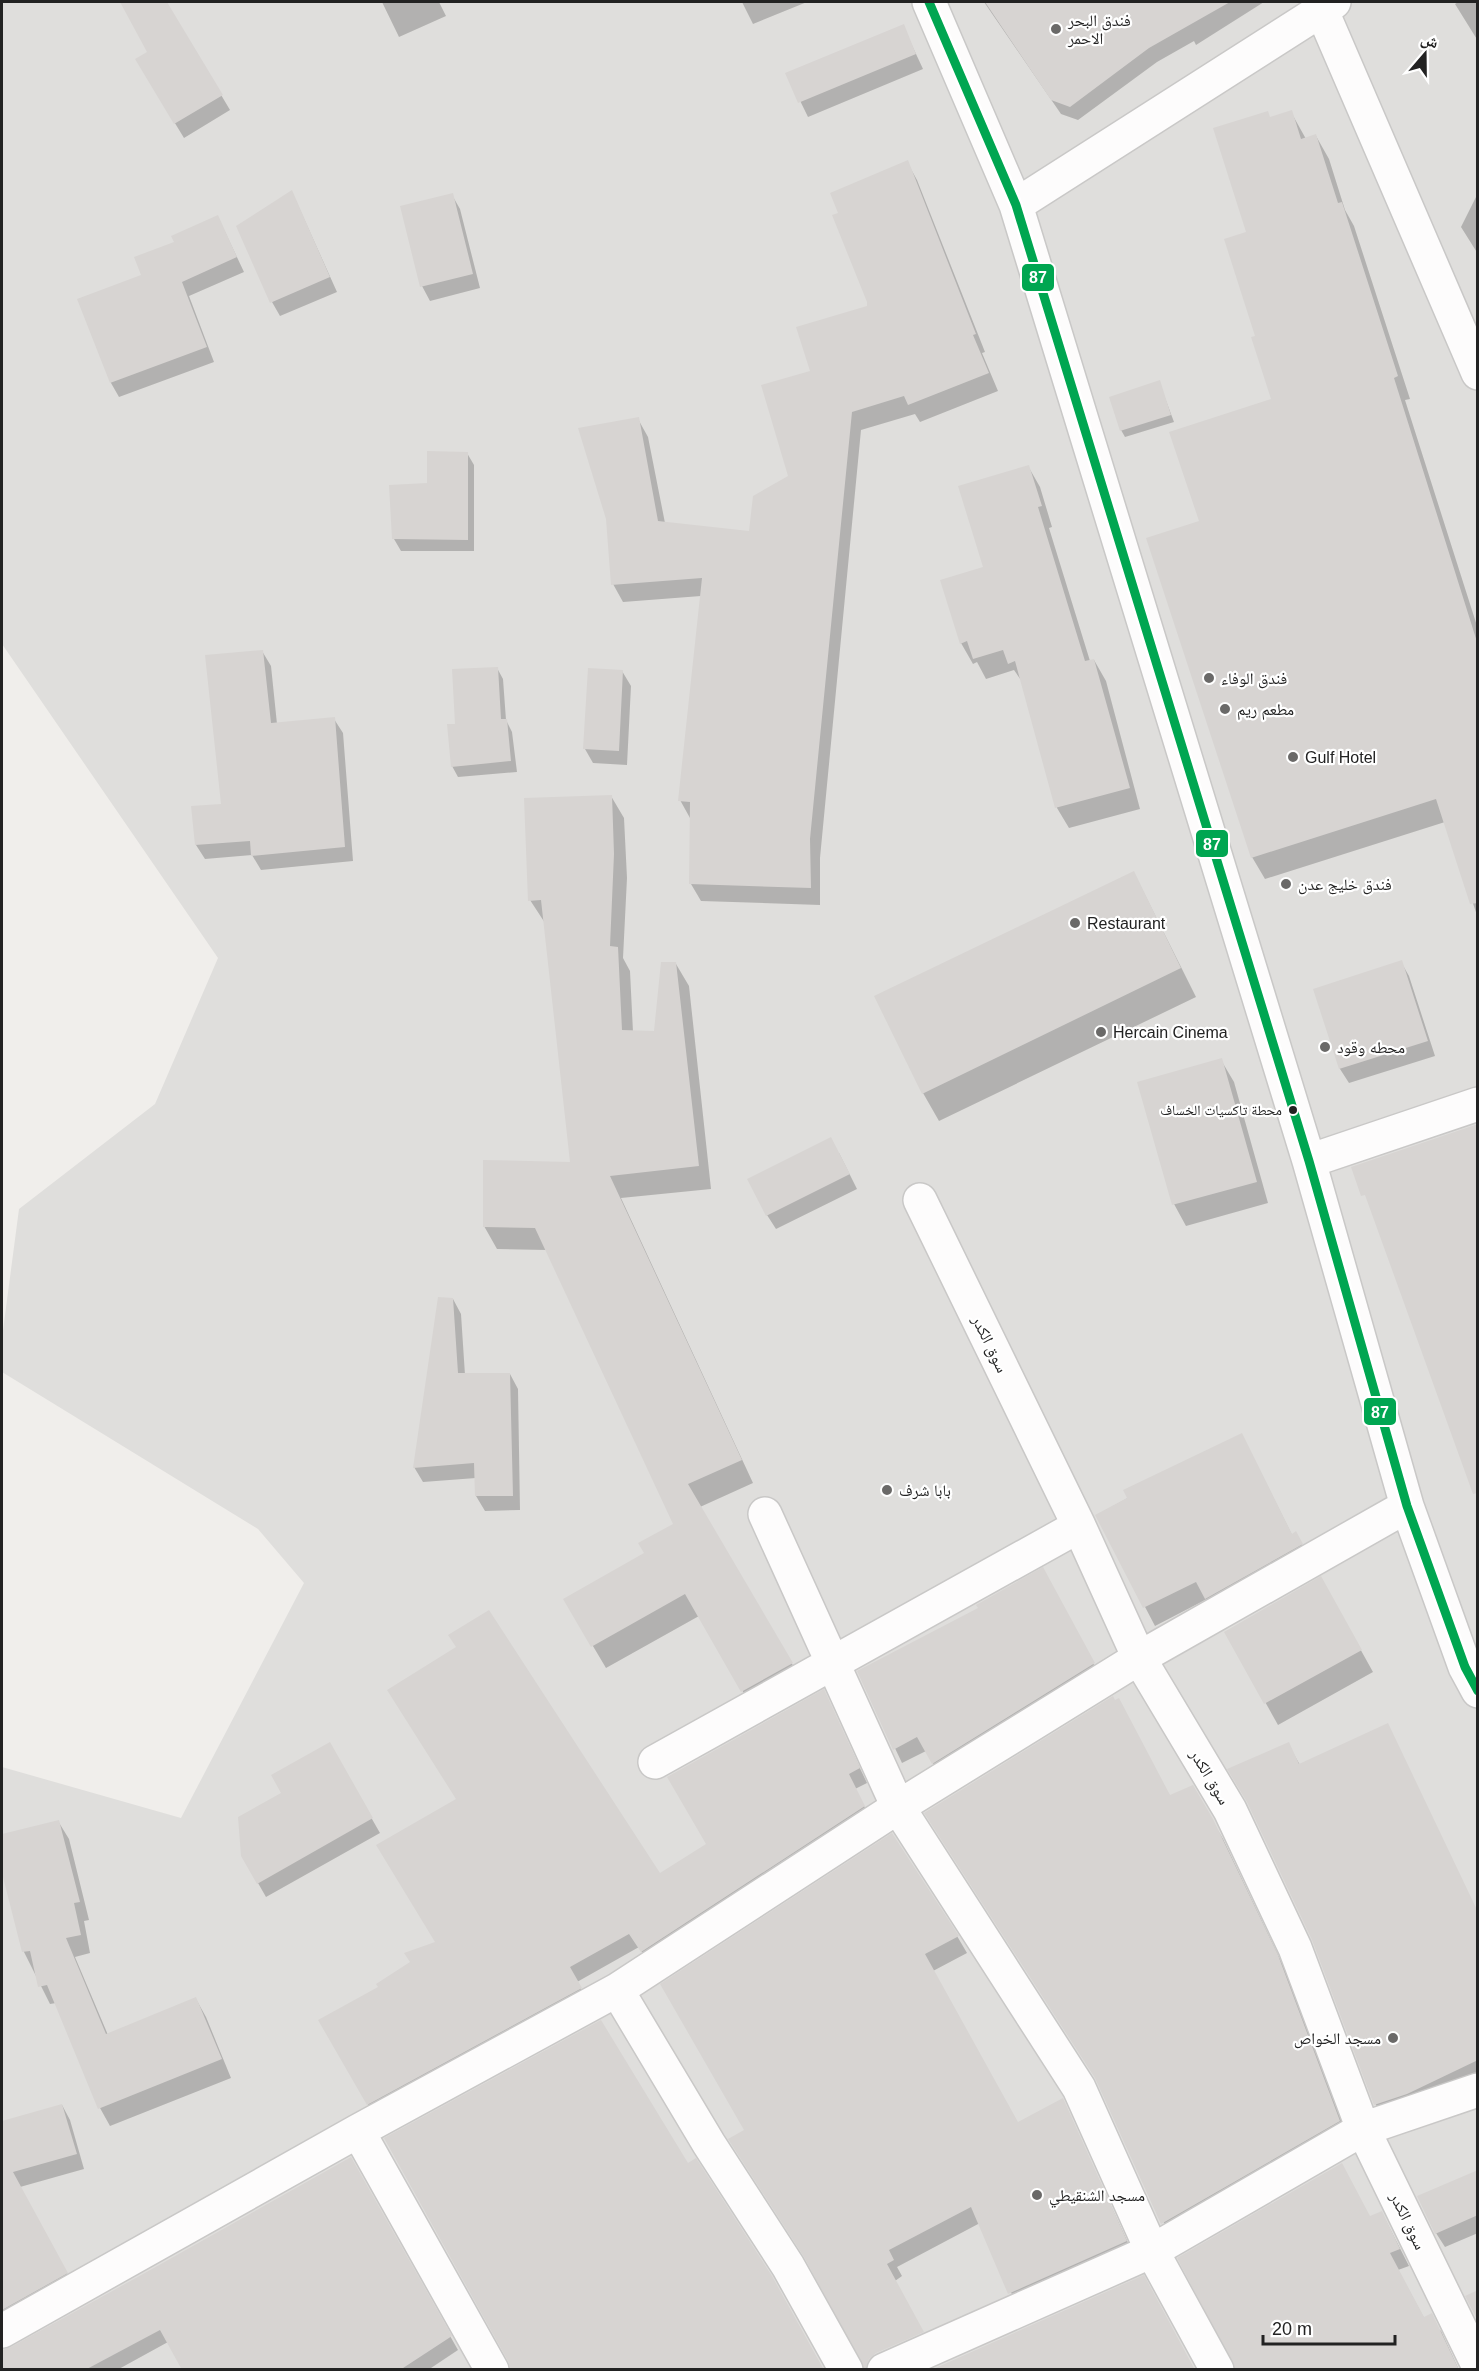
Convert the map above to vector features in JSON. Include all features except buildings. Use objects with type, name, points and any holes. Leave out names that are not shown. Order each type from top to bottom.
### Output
[{"type":"street","points":[[929,2],[1016,205],[1310,1161],[1407,1506],[1465,1667],[1478,1691]]},
{"type":"street","points":[[1016,205],[1328,6],[1478,373]]},
{"type":"street","points":[[1310,1161],[1478,1104]]},
{"type":"street","name":"سوق الكدر","points":[[920,1200],[1079,1526],[1139,1658],[1235,1821],[1295,1948],[1364,2129],[1478,2365]]},
{"type":"street","points":[[2,2331],[358,2131],[617,1990],[898,1807],[1139,1658],[1407,1506]]},
{"type":"street","points":[[765,1514],[898,1807],[1079,2088],[1152,2251],[1217,2370]]},
{"type":"street","points":[[655,1762],[1079,1526]]},
{"type":"street","points":[[617,1990],[709,2144],[788,2266],[846,2370]]},
{"type":"street","points":[[884,2370],[1152,2251],[1364,2129],[1478,2090]]},
{"type":"street","points":[[358,2131],[492,2370]]},
{"type":"shaded area","points":[[2,2],[1477,2],[1477,2369],[2,2369],[2,1767],[181,1818],[304,1583],[258,1529],[2,1372],[2,1338],[19,1209],[155,1104],[218,958],[2,644]]},
{"type":"transit line","name":"87","points":[[929,2],[1016,205],[1309,1161],[1407,1506],[1465,1667],[1478,1691]]},
{"type":"place","name":"فندق البحر الاحمر","points":[[1056,29]]},
{"type":"place","name":"فندق الوفاء","points":[[1209,678]]},
{"type":"place","name":"مطعم ريم","points":[[1225,709]]},
{"type":"place","name":"Gulf Hotel","points":[[1293,757]]},
{"type":"place","name":"فندق خليج عدن","points":[[1286,884]]},
{"type":"place","name":"Restaurant","points":[[1075,923]]},
{"type":"place","name":"Hercain Cinema","points":[[1101,1032]]},
{"type":"place","name":"محطه وقود","points":[[1325,1047]]},
{"type":"place","name":"محطة تاكسيات الخساف","points":[[1293,1110]]},
{"type":"place","name":"بابا شرف","points":[[887,1490]]},
{"type":"place","name":"مسجد الخواص","points":[[1393,2038]]},
{"type":"place","name":"مسجد الشنقيطي","points":[[1037,2195]]}]
